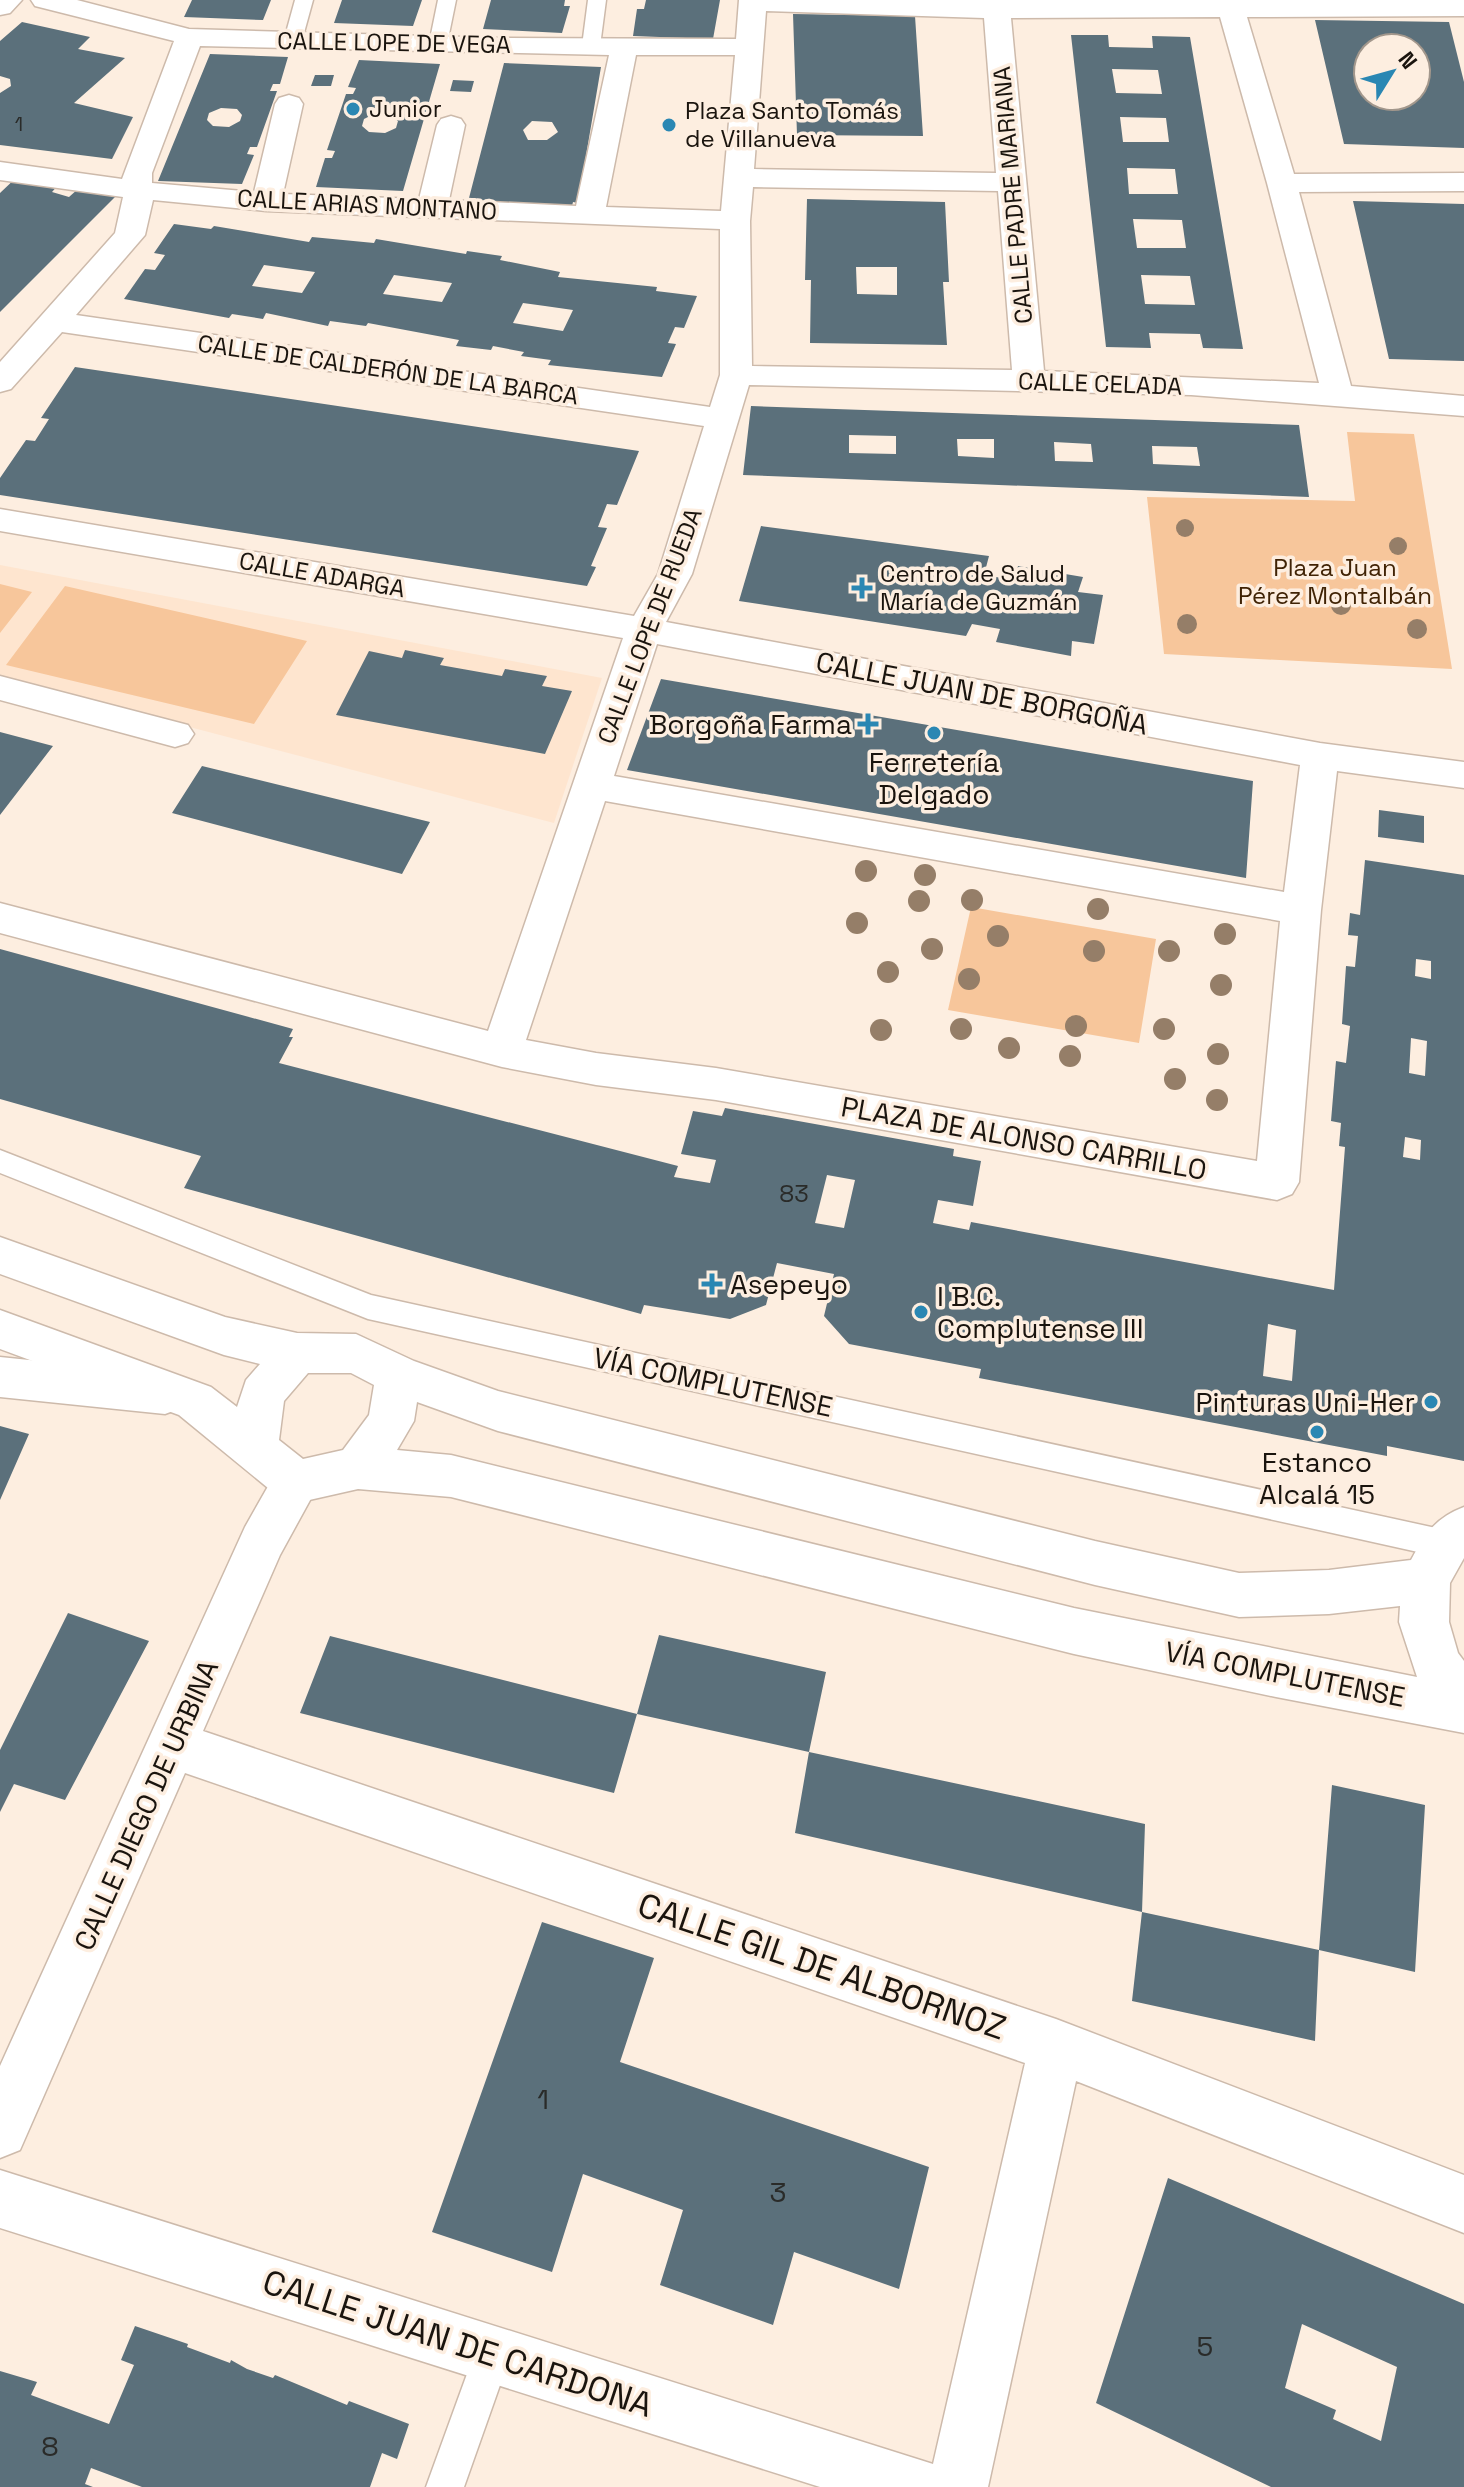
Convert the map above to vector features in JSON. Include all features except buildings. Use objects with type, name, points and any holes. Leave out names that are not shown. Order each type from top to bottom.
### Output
[{"type":"street","points":[[0,7],[8,0]]},
{"type":"street","name":"CALLE LOPE DE VEGA","points":[[45,0],[189,37],[438,44],[748,47]]},
{"type":"street","points":[[146,27],[166,0]]},
{"type":"street","points":[[753,1],[997,10],[1464,8]]},
{"type":"street","name":"CALLE LOPE DE RUEDA","points":[[502,1051],[644,630],[675,574],[736,375],[735,221],[753,1]]},
{"type":"street","points":[[1231,9],[1282,183],[1337,392]]},
{"type":"street","name":"CALLE PADRE MARIANA","points":[[997,10],[1029,381]]},
{"type":"street","points":[[0,382],[130,235],[138,205],[137,173],[189,37]]},
{"type":"street","points":[[589,215],[624,47]]},
{"type":"street","points":[[266,202],[289,104]]},
{"type":"street","points":[[432,209],[451,125]]},
{"type":"street","name":"CALLE ARIAS MONTANO","points":[[0,171],[137,190],[266,202],[735,221]]},
{"type":"street","points":[[740,178],[1013,182]]},
{"type":"street","points":[[1282,183],[1464,182]]},
{"type":"street","name":"CALLE DE CALDERÓN DE LA BARCA","points":[[54,321],[723,419]]},
{"type":"street","name":"CALLE CELADA","points":[[736,375],[1337,392],[1464,406]]},
{"type":"street","name":"CALLE ADARGA","points":[[0,520],[644,630]]},
{"type":"street","name":"CALLE JUAN DE BORGOÑA","points":[[644,630],[1320,756],[1464,775]]},
{"type":"street","points":[[0,688],[175,734]]},
{"type":"street","name":"PLAZA DE ALONSO CARRILLO","points":[[502,1051],[596,1069],[716,1084],[1277,1182],[1301,910],[1320,756]]},
{"type":"street","points":[[591,785],[1301,910]]},
{"type":"street","points":[[0,918],[502,1051]]},
{"type":"street","points":[[0,1255],[224,1336],[297,1353],[356,1354],[398,1375],[513,1415],[1080,1559],[1239,1595],[1329,1592],[1445,1551]]},
{"type":"street","points":[[0,1329],[195,1401],[296,1482],[358,1468],[391,1421],[398,1375]]},
{"type":"street","points":[[254,1449],[262,1394],[297,1353]]},
{"type":"street","points":[[0,1377],[179,1396]]},
{"type":"street","name":"VÍA COMPLUTENSE","points":[[358,1468],[451,1476],[1074,1631],[1276,1674],[1464,1709]]},
{"type":"street","name":"CALLE DIEGO DE URBINA","points":[[0,2130],[262,1542],[296,1482]]},
{"type":"street","points":[[1445,1551],[1424,1622],[1437,1665],[1464,1701]]},
{"type":"street","name":"CALLE GIL DE ALBORNOZ","points":[[173,1745],[1056,2046],[1464,2204]]},
{"type":"street","points":[[958,2487],[1056,2046]]},
{"type":"street","name":"CALLE JUAN DE CARDONA","points":[[0,2199],[916,2487]]},
{"type":"lane","points":[[293,40],[304,0]]},
{"type":"lane","points":[[438,44],[447,0]]},
{"type":"lane","points":[[591,46],[597,0]]},
{"type":"lane","name":"VÍA COMPLUTENSE","points":[[0,1161],[368,1307],[1445,1551]]},
{"type":"lane","points":[[445,2487],[492,2354]]},
{"type":"shaded area","points":[[0,565],[602,678],[554,823],[0,677]]},
{"type":"green space","name":"Plaza Juan Pérez Montalbán","points":[[1347,432],[1414,434],[1452,669],[1164,654],[1147,497],[1355,501]]},
{"type":"green space","points":[[0,584],[32,592],[0,633]]},
{"type":"green space","points":[[65,586],[307,641],[254,724],[6,665]]},
{"type":"green space","points":[[971,907],[1156,939],[1139,1043],[948,1010]]},
{"type":"place","name":"Junior","points":[[353,109]]},
{"type":"place","name":"Plaza Santo Tomás de Villanueva","points":[[669,125]]},
{"type":"place","name":"Centro de Salud María de Guzmán","points":[[862,588]]},
{"type":"place","name":"Borgoña Farma","points":[[868,724]]},
{"type":"place","name":"Ferretería Delgado","points":[[934,733]]},
{"type":"place","name":"Asepeyo","points":[[712,1284]]},
{"type":"place","name":"I B.C. Complutense III","points":[[921,1312]]},
{"type":"place","name":"Pinturas Uni-Her","points":[[1431,1402]]},
{"type":"place","name":"Estanco Alcalá 15","points":[[1317,1432]]}]
